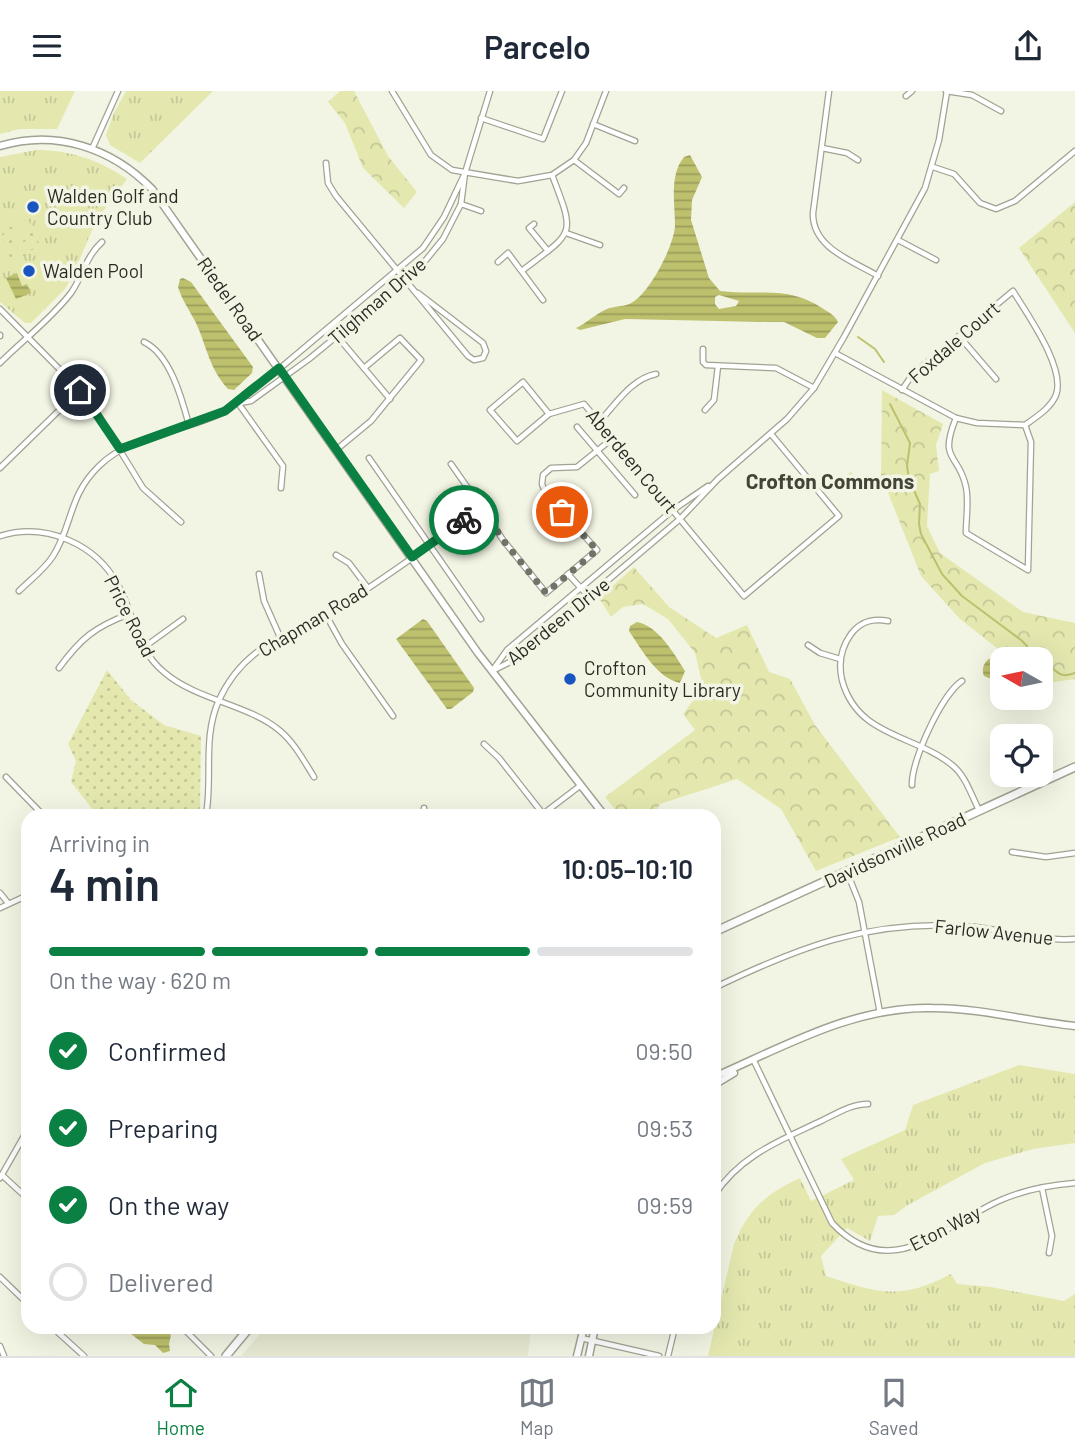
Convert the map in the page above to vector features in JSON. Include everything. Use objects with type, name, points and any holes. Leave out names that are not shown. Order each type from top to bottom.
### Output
[{"type":"main road","name":"Davidsonville Road","points":[[721,929],[1075,768]]},
{"type":"main road","points":[[226,1356],[244,1334]]},
{"type":"street","points":[[92,149],[118,91]]},
{"type":"street","points":[[392,91],[431,155],[452,170],[518,181],[552,175],[573,160],[586,143],[606,91]]},
{"type":"street","name":"Tilghman Drive","points":[[120,449],[189,425],[239,403],[251,401],[337,336],[421,266],[443,239],[461,204],[465,173],[490,91]]},
{"type":"street","points":[[481,118],[543,139],[562,91]]},
{"type":"street","points":[[829,91],[813,213],[816,234],[826,246],[878,276]]},
{"type":"street","points":[[906,96],[912,91]]},
{"type":"street","points":[[947,91],[972,95],[1001,111]]},
{"type":"street","name":"Aberdeen Drive","points":[[492,671],[514,660],[680,519],[719,479],[771,434],[814,388],[925,188],[933,167],[947,91]]},
{"type":"street","points":[[593,124],[635,141]]},
{"type":"street","name":"Riedel Road","points":[[0,146],[21,141],[53,140],[92,149],[130,169],[152,189],[492,671],[600,809]]},
{"type":"street","points":[[821,148],[847,153],[858,160]]},
{"type":"street","points":[[933,167],[954,174],[980,204],[996,209],[1015,201],[1075,151]]},
{"type":"street","points":[[573,160],[619,194],[624,188]]},
{"type":"street","points":[[326,163],[331,189],[397,271],[468,356],[474,360],[483,358],[486,352],[482,343],[418,293]]},
{"type":"street","name":"Tilghman Drive","points":[[239,403],[246,393],[423,248],[435,233],[465,173]]},
{"type":"street","points":[[523,270],[557,244],[566,233],[567,216],[552,175]]},
{"type":"street","points":[[461,204],[481,211]]},
{"type":"street","points":[[534,224],[529,228],[548,251]]},
{"type":"street","points":[[566,233],[600,245]]},
{"type":"street","points":[[898,240],[936,260]]},
{"type":"street","points":[[0,363],[71,293],[90,254],[102,242]]},
{"type":"street","points":[[498,262],[508,253],[544,300]]},
{"type":"street","name":"Foxdale Court","points":[[902,390],[912,375],[1013,291],[1039,334],[1058,378],[1057,393],[1051,404],[1024,425]]},
{"type":"street","points":[[0,309],[80,390],[148,495],[181,521]]},
{"type":"street","points":[[337,336],[390,399]]},
{"type":"street","points":[[959,336],[996,379]]},
{"type":"street","points":[[336,450],[366,427],[421,360],[400,338],[364,368]]},
{"type":"street","points":[[144,342],[153,346],[162,356],[180,395],[189,425]]},
{"type":"street","points":[[703,349],[704,364],[776,368],[814,388]]},
{"type":"street","points":[[835,353],[956,418],[977,423],[1024,425],[1031,442],[1028,571],[966,533],[967,488],[948,449],[949,433],[956,418]]},
{"type":"street","points":[[705,410],[714,400],[718,366]]},
{"type":"street","points":[[599,422],[636,383],[646,376],[656,374]]},
{"type":"street","points":[[523,382],[549,414],[517,441],[490,410],[523,382]]},
{"type":"street","points":[[0,468],[80,390]]},
{"type":"street","points":[[239,403],[283,466],[281,488]]},
{"type":"street","name":"Aberdeen Court","points":[[549,414],[584,404],[744,596],[839,516],[771,434]]},
{"type":"street","points":[[578,427],[635,495]]},
{"type":"street","points":[[451,464],[503,540],[546,593],[597,550],[545,492],[542,479],[548,470],[576,467],[613,438]]},
{"type":"street","points":[[19,590],[52,558],[72,506],[86,481],[120,449]]},
{"type":"street","points":[[369,458],[481,619]]},
{"type":"street","name":"Aberdeen Drive","points":[[492,671],[507,650],[580,588],[673,510],[719,479]]},
{"type":"street","name":"Chapman Road","points":[[206,809],[209,740],[219,701],[229,681],[250,657],[262,646],[326,615],[482,508]]},
{"type":"street","name":"Price Road","points":[[0,536],[34,532],[61,537],[95,556],[118,584],[143,648],[159,667],[175,681],[278,729],[314,777]]},
{"type":"street","points":[[335,555],[349,563],[368,588]]},
{"type":"street","points":[[259,574],[264,601],[280,637]]},
{"type":"street","points":[[568,574],[589,597]]},
{"type":"street","points":[[59,668],[76,645],[93,630],[129,614]]},
{"type":"street","points":[[326,615],[336,635],[393,716]]},
{"type":"street","points":[[143,648],[183,619]]},
{"type":"street","points":[[888,621],[874,619],[856,628],[846,641],[840,659],[841,676],[846,690],[863,716],[874,726],[942,758],[957,768],[979,811]]},
{"type":"street","points":[[808,645],[820,653],[840,659]]},
{"type":"street","points":[[912,785],[912,770],[921,748],[946,697],[961,681]]},
{"type":"street","points":[[484,744],[499,758],[537,809]]},
{"type":"street","points":[[6,777],[37,809]]},
{"type":"street","points":[[550,809],[582,785]]},
{"type":"street","points":[[1012,852],[1046,857],[1075,853]]},
{"type":"street","points":[[848,872],[857,894],[880,1013]]},
{"type":"street","points":[[0,893],[8,903]]},
{"type":"street","points":[[0,908],[21,898]]},
{"type":"street","name":"Farlow Avenue","points":[[721,985],[796,950],[864,931],[939,925],[985,928],[1053,939],[1075,939]]},
{"type":"street","points":[[721,1074],[836,1024],[880,1013],[928,1007],[951,1008],[1075,1026]]},
{"type":"street","points":[[721,1081],[754,1061]]},
{"type":"street","name":"Eton Way","points":[[754,1061],[832,1223],[851,1240],[875,1250],[889,1252],[912,1248],[1002,1199],[1042,1188],[1075,1183]]},
{"type":"street","points":[[721,1186],[753,1155],[850,1107],[868,1104]]},
{"type":"street","points":[[21,1141],[1,1177],[21,1193]]},
{"type":"street","points":[[1042,1188],[1052,1236],[1049,1253]]},
{"type":"street","points":[[0,1277],[21,1297]]},
{"type":"street","points":[[60,1334],[84,1356]]},
{"type":"street","points":[[188,1334],[211,1356]]},
{"type":"street","points":[[577,1356],[582,1334]]},
{"type":"street","points":[[589,1356],[594,1334]]},
{"type":"street","points":[[668,1356],[673,1334]]},
{"type":"street","points":[[581,1339],[660,1356]]},
{"type":"street","points":[[0,1346],[4,1356]]},
{"type":"shaded area","points":[[690,155],[702,177],[692,200],[691,220],[709,278],[720,291],[784,294],[809,301],[831,314],[838,322],[825,338],[817,338],[784,322],[625,319],[580,330],[576,328],[607,309],[626,305],[636,299],[652,282],[674,235],[676,172],[684,157]],"holes":[[[719,295],[739,301],[736,306],[719,309],[715,304],[715,297]]]},
{"type":"shaded area","points":[[17,273],[22,286],[27,284],[31,293],[16,299],[6,278]]},
{"type":"shaded area","points":[[180,279],[191,282],[253,367],[252,373],[234,390],[228,389],[212,365],[196,323],[178,287]]},
{"type":"shaded area","points":[[423,619],[474,688],[473,692],[451,709],[447,709],[396,639]]},
{"type":"shaded area","points":[[637,622],[652,629],[671,649],[685,671],[680,683],[664,675],[645,654],[629,631],[630,626]]},
{"type":"shaded area","points":[[990,659],[990,679],[984,676],[983,671]]},
{"type":"shaded area","points":[[131,1334],[171,1335],[170,1351],[163,1353],[155,1345],[144,1344]]},
{"type":"shaded area","points":[[260,1334],[530,1334],[528,1356],[241,1356]]},
{"type":"green space","points":[[0,91],[75,91],[57,129],[20,129],[0,134]]},
{"type":"green space","points":[[126,91],[213,91],[140,163],[110,145],[106,135]]},
{"type":"green space","points":[[340,91],[354,91],[388,156],[417,192],[404,208],[363,168],[345,123],[328,102]]},
{"type":"green space","points":[[36,150],[84,157],[127,179],[96,221],[65,289],[31,323],[25,323],[0,302],[0,157]]},
{"type":"green space","points":[[1075,202],[1075,333],[1019,248]]},
{"type":"green space","points":[[28,219],[41,248],[12,262],[0,232]]},
{"type":"green space","points":[[28,225],[30,230],[5,241],[2,236],[5,233]]},
{"type":"green space","points":[[30,239],[34,248],[15,257],[11,248]]},
{"type":"green space","points":[[882,390],[943,424],[936,445],[939,471],[930,474],[927,526],[940,553],[1023,612],[1075,623],[1075,679],[1054,682],[1054,647],[996,647],[960,619],[921,576],[881,475]]},
{"type":"green space","points":[[851,472],[857,479],[840,492],[834,483]]},
{"type":"green space","points":[[634,567],[669,607],[716,638],[747,625],[769,672],[790,679],[815,725],[900,837],[816,871],[781,809],[737,779],[660,804],[657,809],[615,809],[605,797],[695,730],[683,714],[703,687],[695,653],[668,619],[643,604],[623,607],[611,617],[599,598]]},
{"type":"green space","points":[[107,670],[131,700],[164,725],[201,736],[200,809],[92,809],[71,782],[76,761],[68,744]]},
{"type":"green space","points":[[1019,1065],[1075,1074],[1075,1143],[1033,1149],[985,1163],[894,1215],[878,1216],[870,1241],[847,1228],[821,1256],[826,1276],[875,1290],[903,1291],[933,1283],[951,1274],[957,1284],[991,1287],[1064,1301],[1075,1294],[1075,1356],[708,1356],[713,1334],[721,1334],[721,1300],[734,1244],[746,1221],[760,1203],[800,1178],[811,1201],[854,1180],[841,1159],[905,1130],[913,1105]]},
{"type":"waterway","points":[[858,337],[875,349],[884,362]]},
{"type":"waterway","points":[[890,404],[910,443],[907,466],[909,479],[920,504],[921,534],[942,574],[962,596],[1027,647]]},
{"type":"waterway","points":[[1054,670],[1064,675],[1075,673]]},
{"type":"way so far","points":[[464,520],[482,508],[503,540],[546,593],[597,550],[562,512]]},
{"type":"place","name":"Walden Golf and Country Club","points":[[33,207]]},
{"type":"place","name":"Walden Pool","points":[[29,271]]},
{"type":"place","name":"Crofton Community Library","points":[[570,679]]},
{"type":"district","name":"Crofton Commons","points":[[830,482]]},
{"type":"route","points":[[80,390],[120,449],[225,411],[239,403],[246,393],[279,368],[412,557],[464,520]]}]
